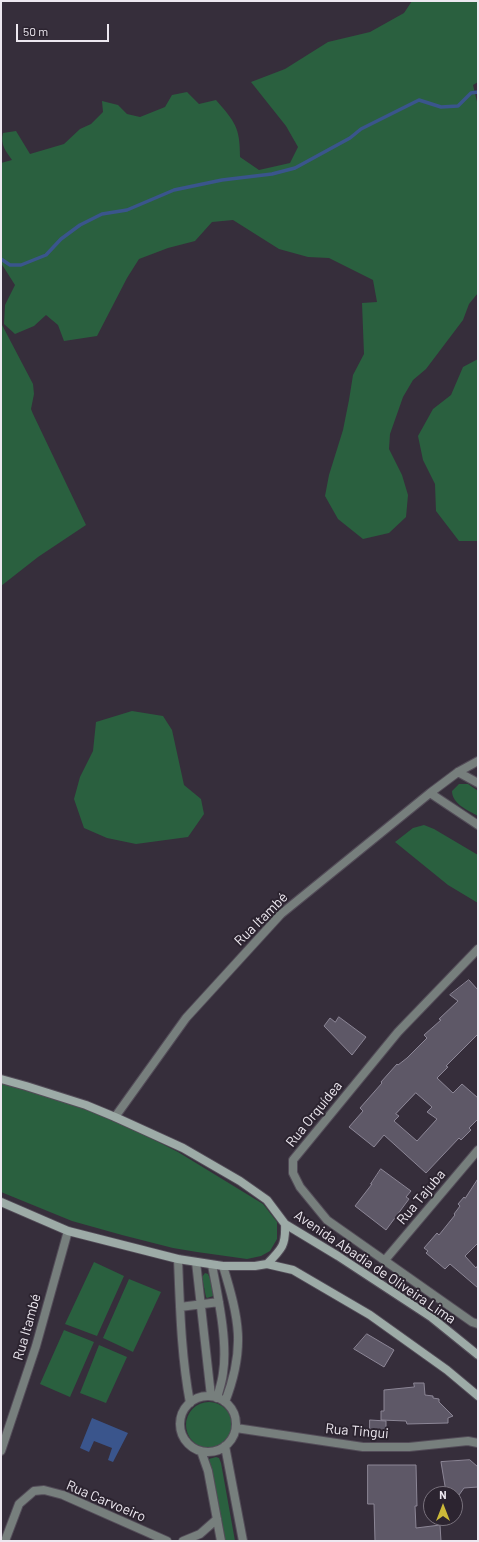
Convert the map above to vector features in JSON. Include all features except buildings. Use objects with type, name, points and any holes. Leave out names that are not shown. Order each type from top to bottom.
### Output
[{"type":"street","name":"Rua Itambé","points":[[116,1117],[186,1018],[281,914],[430,793],[458,772],[478,761]]},
{"type":"street","points":[[458,772],[478,783]]},
{"type":"street","points":[[430,793],[478,825]]},
{"type":"street","name":"Rua Orquídea","points":[[478,949],[398,1032],[293,1160],[293,1173],[300,1187],[327,1220],[472,1322],[478,1324]]},
{"type":"street","name":"Avenida Abadia de Oliveira Lima","points":[[1,1079],[71,1100],[116,1117],[183,1148],[240,1181],[267,1200],[285,1224],[338,1256],[430,1317],[478,1355]]},
{"type":"street","name":"Rua Tajuba","points":[[385,1260],[478,1150]]},
{"type":"street","points":[[1,1202],[68,1231],[178,1259],[223,1266],[255,1266],[267,1264],[293,1270],[370,1316],[447,1370],[478,1396]]},
{"type":"street","points":[[267,1264],[279,1252],[286,1239],[285,1224]]},
{"type":"street","name":"Rua Itambé","points":[[1,1451],[36,1346],[68,1231]]},
{"type":"street","points":[[178,1259],[185,1376],[190,1403]]},
{"type":"street","points":[[196,1262],[200,1304],[218,1398],[234,1413],[236,1428],[230,1441],[225,1446],[218,1451],[209,1452],[193,1448],[186,1442],[181,1430],[180,1417],[184,1409],[196,1398],[218,1398],[234,1380],[239,1352],[238,1327],[223,1266]]},
{"type":"street","points":[[212,1265],[219,1302],[225,1354],[224,1374],[218,1398]]},
{"type":"street","points":[[180,1307],[219,1302]]},
{"type":"street","points":[[225,1354],[239,1352]]},
{"type":"street","name":"Rua Tingui","points":[[236,1428],[363,1448],[409,1447],[468,1441],[478,1443]]},
{"type":"street","points":[[225,1446],[243,1541]]},
{"type":"street","points":[[201,1451],[208,1471],[221,1541]]},
{"type":"street","name":"Rua Carvoeiro","points":[[5,1541],[19,1504],[34,1492],[44,1490],[63,1495],[167,1541]]},
{"type":"street","points":[[183,1541],[200,1534],[217,1519]]},
{"type":"green space","points":[[412,1],[478,1],[478,82],[473,85],[478,106],[478,293],[469,304],[463,320],[426,369],[413,380],[403,397],[390,434],[389,449],[402,475],[408,495],[406,517],[389,533],[363,539],[338,519],[325,496],[329,475],[343,430],[353,375],[364,354],[362,303],[377,302],[373,280],[329,258],[308,257],[279,249],[233,220],[212,222],[195,241],[168,248],[139,259],[127,278],[97,336],[64,341],[58,325],[46,315],[34,326],[15,334],[4,324],[5,305],[15,285],[1,263],[1,163],[12,160],[4,148],[2,137],[3,133],[16,131],[30,154],[64,144],[80,129],[91,124],[103,112],[102,101],[118,105],[127,114],[140,117],[165,107],[172,95],[187,92],[199,104],[216,100],[228,114],[235,126],[239,139],[240,157],[259,170],[290,163],[298,147],[286,126],[251,82],[285,69],[328,42],[370,32],[404,13]]},
{"type":"green space","points":[[1,323],[33,384],[34,394],[31,409],[86,525],[38,557],[1,586]]},
{"type":"green space","points":[[478,359],[478,541],[459,541],[436,511],[435,484],[423,460],[418,436],[433,409],[451,395],[463,367]]},
{"type":"green space","points":[[132,711],[163,716],[172,730],[184,785],[201,799],[204,814],[188,837],[136,844],[107,838],[84,828],[74,799],[80,777],[93,751],[96,722]]},
{"type":"green space","points":[[459,784],[468,784],[478,791],[478,816],[461,806],[455,800],[452,791]]},
{"type":"green space","points":[[424,825],[434,829],[478,855],[478,903],[448,885],[395,842],[413,828]]},
{"type":"green space","points":[[1,1081],[84,1107],[115,1120],[178,1152],[263,1204],[277,1222],[277,1239],[270,1251],[261,1256],[247,1259],[173,1248],[72,1221],[1,1192]]},
{"type":"green space","points":[[94,1262],[124,1276],[97,1336],[65,1324]]},
{"type":"green space","points":[[205,1273],[209,1276],[213,1293],[213,1296],[207,1298],[202,1277]]},
{"type":"green space","points":[[129,1279],[161,1292],[133,1352],[103,1338]]},
{"type":"green space","points":[[64,1330],[94,1342],[70,1397],[40,1384]]},
{"type":"green space","points":[[99,1345],[127,1357],[106,1403],[80,1393]]},
{"type":"green space","points":[[205,1402],[213,1402],[222,1406],[228,1412],[232,1425],[228,1438],[222,1444],[213,1448],[205,1448],[196,1444],[190,1438],[186,1429],[186,1421],[190,1412],[196,1406]]},
{"type":"green space","points":[[216,1457],[219,1458],[221,1463],[235,1541],[225,1541],[209,1459]]},
{"type":"water","points":[[92,1418],[128,1433],[113,1462],[108,1460],[112,1448],[94,1441],[89,1452],[80,1448]]},
{"type":"waterway","points":[[1,259],[10,265],[21,265],[46,255],[61,239],[80,225],[102,214],[127,210],[174,190],[222,180],[272,174],[295,168],[350,138],[361,129],[419,100],[441,107],[458,106],[471,93],[478,92]]}]
